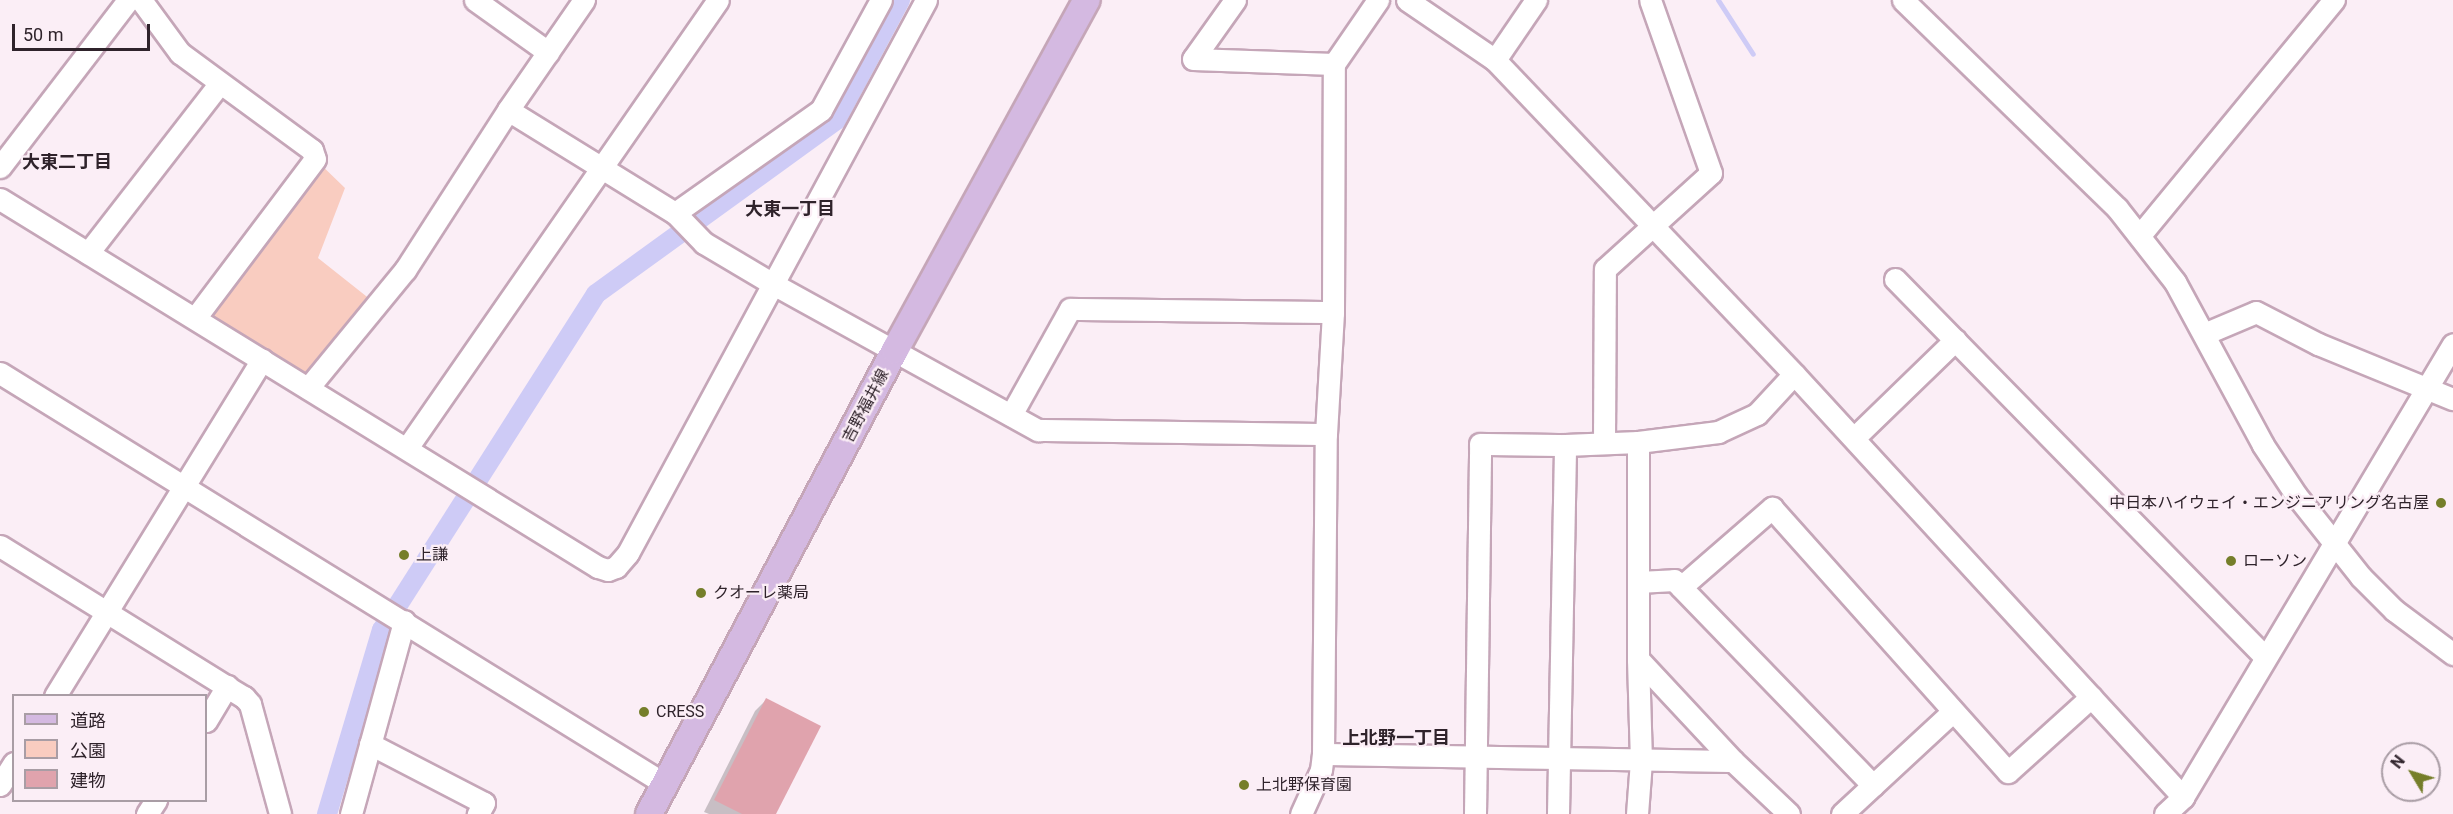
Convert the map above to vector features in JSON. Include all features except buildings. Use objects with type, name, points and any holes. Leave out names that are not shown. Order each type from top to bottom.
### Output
[{"type":"main road","name":"吉野福井線","points":[[649,814],[895,350],[1087,0]]},
{"type":"street","points":[[0,167],[128,0]]},
{"type":"street","points":[[141,0],[180,54],[312,150],[315,159],[195,318]]},
{"type":"street","points":[[475,0],[548,52]]},
{"type":"street","points":[[308,387],[405,270],[508,110],[584,0]]},
{"type":"street","points":[[407,448],[718,0]]},
{"type":"street","points":[[675,213],[821,111],[880,0]]},
{"type":"street","points":[[0,199],[598,567],[608,570],[616,567],[628,553],[926,0]]},
{"type":"street","points":[[1235,0],[1193,59],[1334,64]]},
{"type":"street","points":[[1301,814],[1321,770],[1323,754],[1326,434],[1333,312],[1334,64],[1378,0]]},
{"type":"street","points":[[1407,0],[1495,60],[1854,438],[2183,797]]},
{"type":"street","points":[[1495,60],[1536,0]]},
{"type":"street","points":[[1604,443],[1605,269],[1653,228],[1711,173],[1650,0]]},
{"type":"street","points":[[1903,0],[2079,169],[2140,235],[2175,282],[2263,445],[2296,495],[2333,543],[2394,610],[2453,654]]},
{"type":"street","points":[[2140,235],[2334,0]]},
{"type":"street","points":[[88,253],[220,82]]},
{"type":"street","points":[[508,110],[675,213],[704,243],[773,284],[1038,430],[1326,434]]},
{"type":"street","points":[[1895,279],[2265,657]]},
{"type":"street","points":[[1011,415],[1070,309],[1333,312]]},
{"type":"street","points":[[2204,334],[2256,312],[2318,344],[2453,399]]},
{"type":"street","points":[[1854,438],[1955,340]]},
{"type":"street","points":[[2165,814],[2183,797],[2453,344]]},
{"type":"street","points":[[56,694],[262,359]]},
{"type":"street","points":[[0,373],[665,784]]},
{"type":"street","points":[[1475,814],[1480,444],[1565,445],[1638,442],[1718,432],[1757,414],[1794,374]]},
{"type":"street","points":[[1637,814],[1641,761],[1638,659],[1638,442]]},
{"type":"street","points":[[1558,814],[1565,445]]},
{"type":"street","points":[[1681,587],[1772,508],[2008,772],[2091,697]]},
{"type":"street","points":[[0,546],[227,686],[250,704],[280,814]]},
{"type":"street","points":[[1638,582],[1674,580],[1873,786]]},
{"type":"street","points":[[351,814],[402,620]]},
{"type":"street","points":[[1638,659],[1732,761],[1789,814]]},
{"type":"street","points":[[207,719],[227,686]]},
{"type":"street","points":[[1842,814],[1952,712]]},
{"type":"street","points":[[370,744],[484,803],[478,814]]},
{"type":"street","points":[[1323,754],[1732,761]]},
{"type":"street","points":[[0,785],[12,766]]},
{"type":"green space","points":[[315,159],[345,188],[318,258],[371,300],[308,388],[195,318]]},
{"type":"waterway","points":[[327,814],[382,630],[596,294],[836,120],[900,0]]},
{"type":"waterway","points":[[1718,0],[1753,54]]},
{"type":"place","name":"中日本ハイウェイ・エンジニアリング名古屋","points":[[2441,503]]},
{"type":"place","name":"上謙","points":[[404,555]]},
{"type":"place","name":"ローソン","points":[[2231,561]]},
{"type":"place","name":"クオーレ薬局","points":[[701,593]]},
{"type":"place","name":"CRESS","points":[[644,712]]},
{"type":"place","name":"上北野保育園","points":[[1244,785]]},
{"type":"district","name":"大東二丁目","points":[[67,162]]},
{"type":"district","name":"大東一丁目","points":[[790,209]]},
{"type":"district","name":"上北野一丁目","points":[[1396,738]]}]
